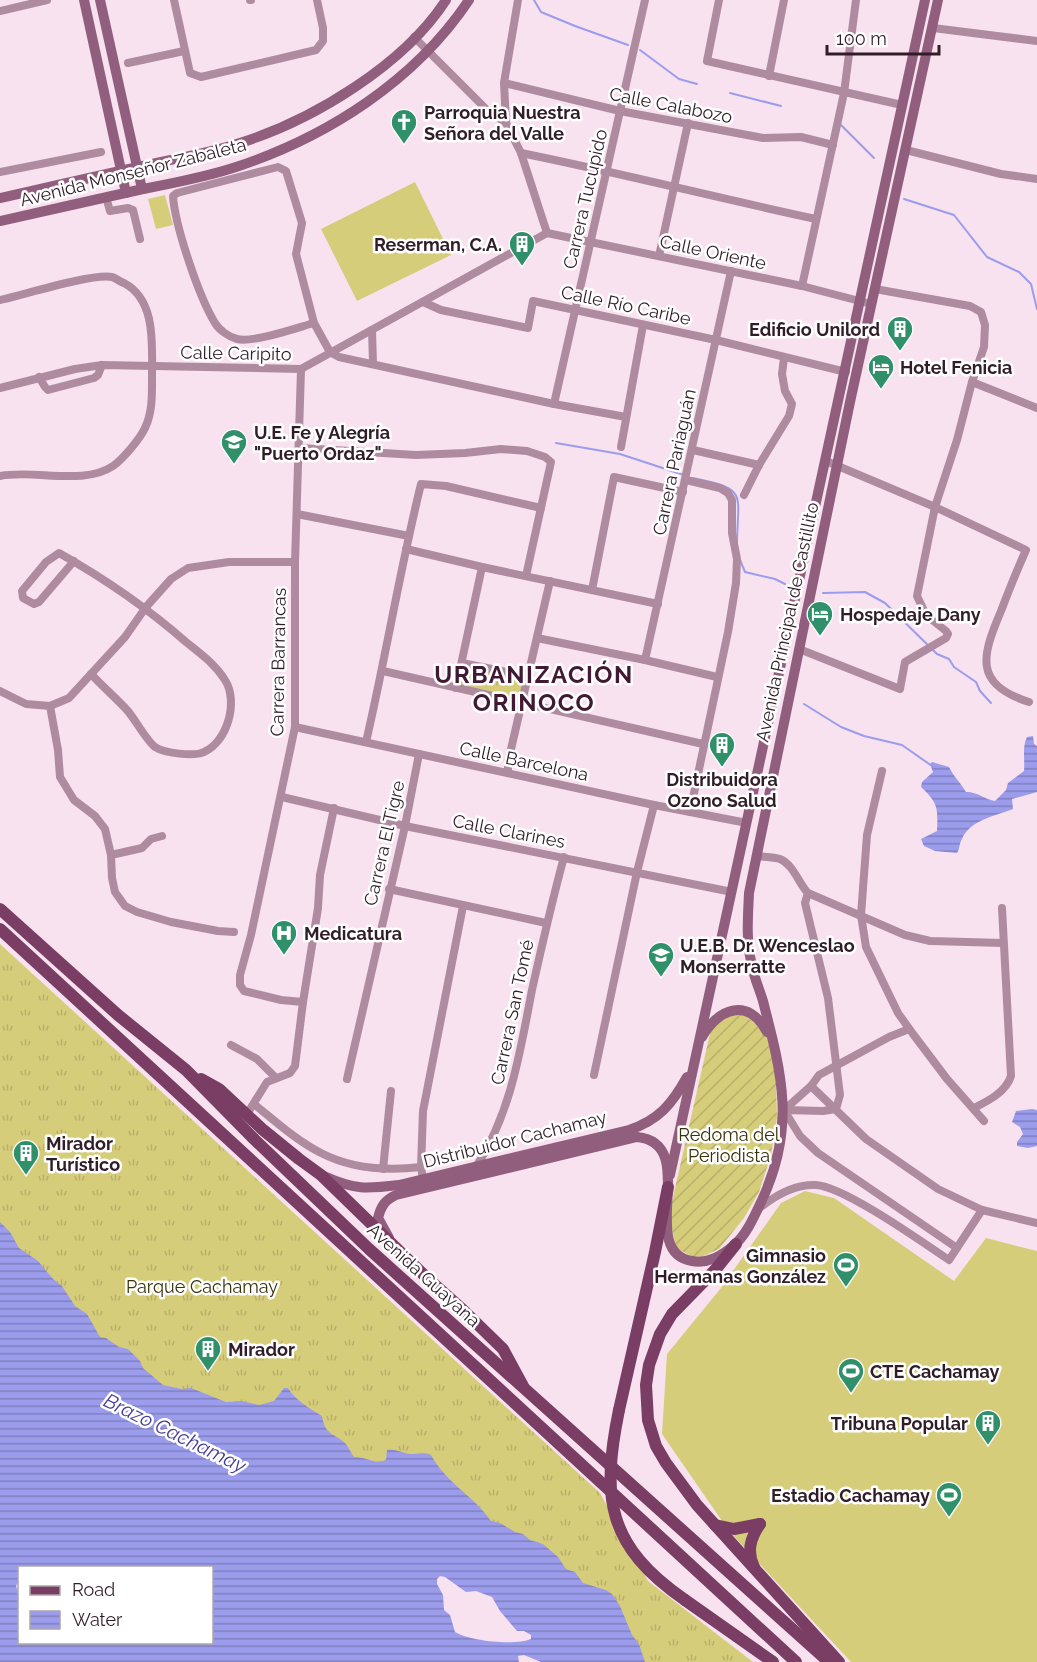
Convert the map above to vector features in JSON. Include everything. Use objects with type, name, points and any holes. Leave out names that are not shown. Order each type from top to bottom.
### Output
[{"type":"main road","points":[[84,0],[126,193]]},
{"type":"main road","points":[[100,0],[142,189]]},
{"type":"main road","name":"Avenida Monseñor Zabaleta","points":[[0,198],[240,143],[287,124],[332,103],[366,80],[414,37],[436,15],[446,0]]},
{"type":"main road","name":"Avenida Monseñor Zabaleta","points":[[0,221],[235,168],[281,149],[337,122],[389,86],[428,52],[469,0]]},
{"type":"main road","name":"Avenida Principal de Castillito","points":[[736,1244],[758,1209],[775,1169],[784,1110],[780,1070],[750,961],[749,893],[837,466],[902,105],[925,0]]},
{"type":"main road","name":"Avenida Principal de Castillito","points":[[668,1187],[692,1068],[846,372],[866,303],[875,288],[938,0]]},
{"type":"main road","name":"Avenida Guayana","points":[[0,909],[118,1015],[186,1070],[369,1250],[829,1662]]},
{"type":"main road","name":"Avenida Guayana","points":[[0,929],[796,1662]]},
{"type":"main road","points":[[692,1068],[706,1030],[713,1020],[731,1010],[739,1010],[757,1018],[765,1027],[774,1046]]},
{"type":"main road","name":"Distribuidor Cachamay","points":[[321,1175],[349,1186],[369,1188],[476,1167],[645,1124],[659,1116],[670,1103],[692,1068]]},
{"type":"main road","name":"Distribuidor Cachamay","points":[[186,1070],[251,1109],[299,1159],[321,1175],[503,1349],[524,1389]]},
{"type":"main road","name":"Distribuidor Cachamay","points":[[394,1244],[378,1218],[381,1208],[388,1199],[408,1191],[516,1167],[624,1139],[649,1138],[658,1145],[666,1163],[668,1187]]},
{"type":"main road","points":[[668,1187],[668,1237],[670,1246],[682,1258],[700,1262],[710,1261],[736,1244]]},
{"type":"main road","points":[[668,1187],[614,1434],[610,1480],[613,1511],[621,1530],[644,1565],[664,1585],[773,1662]]},
{"type":"main road","points":[[736,1244],[716,1269],[672,1314],[654,1349],[646,1385],[648,1420],[656,1446],[679,1482],[839,1662]]},
{"type":"main road","points":[[715,1525],[734,1529],[760,1524],[750,1542],[751,1561],[756,1570]]},
{"type":"street","points":[[0,11],[47,0]]},
{"type":"street","points":[[174,0],[190,73],[195,76],[207,76],[316,50],[323,41],[323,28],[317,0]]},
{"type":"street","points":[[518,0],[504,83],[506,123],[521,153],[547,233]]},
{"type":"street","name":"Carrera Tucupido","points":[[554,404],[645,0]]},
{"type":"street","points":[[718,0],[707,61],[902,105]]},
{"type":"street","points":[[769,76],[784,0]]},
{"type":"street","points":[[802,286],[844,93],[856,0]]},
{"type":"street","points":[[933,28],[1037,41]]},
{"type":"street","points":[[414,37],[487,110],[506,123]]},
{"type":"street","points":[[128,63],[184,51]]},
{"type":"street","name":"Calle Calabozo","points":[[504,83],[620,111],[763,138],[801,137],[833,145]]},
{"type":"street","points":[[659,256],[688,123]]},
{"type":"street","points":[[906,150],[1001,174],[1037,179]]},
{"type":"street","points":[[0,172],[100,152]]},
{"type":"street","points":[[521,153],[816,219]]},
{"type":"street","points":[[314,323],[248,340],[236,339],[224,333],[216,325],[194,274],[173,196],[278,166],[286,171],[302,223],[296,254],[314,323],[330,352],[339,357],[554,404],[626,417]]},
{"type":"street","points":[[106,197],[111,212],[128,208],[133,210],[140,239]]},
{"type":"street","name":"Calle Oriente","points":[[547,233],[802,286],[866,303]]},
{"type":"street","name":"Calle Caripito","points":[[0,388],[39,377],[102,365],[301,369],[547,233]]},
{"type":"street","name":"Carrera Pariaguán","points":[[645,660],[731,271]]},
{"type":"street","points":[[0,300],[90,278],[112,277],[129,286],[139,296],[149,318],[152,334],[152,406],[145,429],[133,446],[113,466],[95,473],[70,476],[32,474],[0,476]]},
{"type":"street","points":[[799,649],[900,689],[904,662],[946,638],[948,634],[926,615],[916,596],[936,507],[984,347],[985,325],[981,312],[970,306],[875,288]]},
{"type":"street","name":"Calle Río Caribe","points":[[423,302],[441,310],[528,328],[533,301],[716,340],[846,372]]},
{"type":"street","points":[[621,447],[643,325]]},
{"type":"street","points":[[372,330],[373,363]]},
{"type":"street","points":[[744,495],[759,465],[789,416],[792,404],[785,391],[782,374],[784,358]]},
{"type":"street","points":[[39,377],[48,390],[94,378],[98,375],[102,365]]},
{"type":"street","name":"Carrera Barrancas","points":[[301,369],[295,562],[295,726],[282,797],[240,975],[240,985],[244,991],[281,1000],[303,1002]]},
{"type":"street","points":[[972,382],[1037,408]]},
{"type":"street","points":[[300,448],[416,455],[501,449],[527,451],[545,457],[551,462],[526,576]]},
{"type":"street","points":[[693,450],[759,465]]},
{"type":"street","points":[[826,461],[936,507],[1026,550],[986,648],[987,666],[997,686],[1029,702]]},
{"type":"street","points":[[592,590],[614,477],[683,492]]},
{"type":"street","points":[[687,477],[728,493],[732,500],[732,533],[737,559],[736,583],[690,812]]},
{"type":"street","points":[[366,742],[383,671],[421,484],[446,486],[541,508]]},
{"type":"street","points":[[297,514],[409,536]]},
{"type":"street","points":[[406,549],[658,604]]},
{"type":"street","points":[[74,561],[39,602],[34,604],[23,598],[22,591],[46,562],[59,553],[74,561],[146,607],[211,661],[227,682],[231,697],[230,717],[220,738],[203,753],[176,754],[155,747],[127,711],[91,674]]},
{"type":"street","points":[[0,691],[26,704],[51,706],[69,698],[125,637],[146,607],[171,579],[188,568],[229,561],[295,562]]},
{"type":"street","points":[[456,688],[482,567]]},
{"type":"street","points":[[508,773],[508,762],[550,581]]},
{"type":"street","points":[[537,638],[717,677]]},
{"type":"street","points":[[462,663],[527,676]]},
{"type":"street","points":[[383,671],[703,744]]},
{"type":"street","points":[[51,706],[60,777],[74,800],[95,816],[105,829],[111,855],[115,892],[125,906],[171,922],[234,932]]},
{"type":"street","name":"Calle Barcelona","points":[[295,726],[654,805],[747,823]]},
{"type":"street","name":"Carrera El Tigre","points":[[347,1079],[405,825],[419,753]]},
{"type":"street","points":[[882,771],[867,835],[861,915],[866,946],[898,1013],[947,1079],[984,1121]]},
{"type":"street","name":"Calle Clarines","points":[[282,797],[405,825],[732,892]]},
{"type":"street","points":[[594,1075],[637,872],[654,805]]},
{"type":"street","points":[[334,808],[320,875],[318,908],[295,1066],[290,1073],[267,1082],[251,1109],[321,1153],[382,1169],[421,1167]]},
{"type":"street","points":[[111,855],[141,848],[162,836]]},
{"type":"street","points":[[756,856],[780,859],[789,864],[800,885],[808,893],[905,935],[930,941],[1003,943]]},
{"type":"street","name":"Carrera San Tomé","points":[[476,1167],[489,1147],[513,1084],[546,922],[564,857]]},
{"type":"street","points":[[389,889],[546,922]]},
{"type":"street","points":[[808,893],[806,903],[828,998],[837,1065],[840,1095],[836,1109]]},
{"type":"street","points":[[423,1179],[421,1167],[423,1111],[463,906]]},
{"type":"street","points":[[974,1108],[1004,1089],[1009,1084],[1011,1076],[1002,908]]},
{"type":"street","points":[[784,1110],[811,1086],[819,1075],[889,1037],[909,1029]]},
{"type":"street","points":[[231,1045],[257,1059],[276,1078]]},
{"type":"street","points":[[811,1086],[866,1138],[938,1189],[982,1210],[1037,1223]]},
{"type":"street","points":[[382,1169],[391,1091]]},
{"type":"street","points":[[784,1110],[823,1112],[836,1109]]},
{"type":"street","points":[[784,1110],[800,1136],[818,1153],[957,1248]]},
{"type":"street","points":[[758,1209],[771,1199],[793,1189],[816,1185],[829,1188],[876,1213],[949,1260],[982,1210]]},
{"type":"green space","points":[[415,182],[451,255],[357,301],[321,229]]},
{"type":"green space","points":[[165,195],[173,225],[156,229],[148,199]]},
{"type":"green space","points":[[463,666],[524,677],[519,701],[459,687]]},
{"type":"green space","name":"Parque Cachamay","points":[[0,944],[600,1493],[648,1581],[753,1662],[629,1662],[358,1474],[251,1404],[150,1401],[0,1240]]},
{"type":"green space","name":"Redoma del Periodista","points":[[741,1013],[764,1029],[771,1046],[776,1078],[777,1118],[771,1155],[759,1192],[744,1218],[719,1249],[697,1259],[676,1248],[669,1215],[713,1020]]},
{"type":"green space","name":"CTE Cachamay","points":[[805,1191],[834,1198],[954,1281],[986,1238],[1037,1251],[1037,1662],[851,1662],[729,1531],[662,1434],[667,1354],[721,1288],[781,1203]]},
{"type":"water","points":[[1033,736],[1034,744],[1037,746],[1037,792],[1012,799],[1013,809],[971,827],[962,839],[957,853],[935,851],[924,846],[921,839],[937,831],[936,806],[921,787],[922,782],[933,772],[930,764],[932,762],[949,767],[966,792],[995,801],[1006,790],[1008,783],[1024,771],[1025,741],[1027,737]]},
{"type":"water","points":[[1037,1110],[1037,1146],[1028,1148],[1017,1146],[1023,1134],[1020,1127],[1012,1122],[1016,1111]]},
{"type":"water","name":"Brazo Cachamay","points":[[0,1222],[10,1232],[19,1248],[38,1261],[62,1286],[75,1306],[87,1314],[100,1337],[128,1349],[140,1361],[143,1368],[163,1385],[182,1389],[191,1388],[226,1402],[242,1401],[259,1405],[274,1401],[284,1388],[288,1388],[298,1400],[322,1416],[328,1431],[346,1444],[354,1457],[382,1461],[386,1460],[387,1450],[431,1455],[444,1474],[477,1504],[491,1521],[500,1523],[530,1540],[543,1544],[558,1557],[566,1569],[575,1572],[583,1583],[612,1594],[620,1606],[632,1635],[639,1644],[645,1662],[541,1662],[524,1655],[518,1656],[519,1662],[0,1662]],"holes":[[[440,1576],[466,1592],[476,1591],[492,1597],[500,1611],[517,1631],[524,1631],[531,1635],[531,1639],[493,1642],[455,1632],[450,1615],[444,1610],[443,1595],[437,1584]]]},
{"type":"waterway","points":[[534,0],[541,12],[628,45]]},
{"type":"waterway","points":[[640,50],[679,79],[697,84]]},
{"type":"waterway","points":[[730,93],[781,106]]},
{"type":"waterway","points":[[841,125],[874,158]]},
{"type":"waterway","points":[[904,199],[954,215],[987,257],[1019,272],[1031,284],[1037,309]]},
{"type":"waterway","points":[[556,443],[620,454],[684,475]]},
{"type":"waterway","points":[[692,478],[723,486],[736,495],[738,503],[737,542]]},
{"type":"waterway","points":[[740,560],[745,572],[775,579],[785,584]]},
{"type":"waterway","points":[[823,593],[865,592],[885,603],[937,654],[949,659],[954,667],[976,682],[980,691],[991,703]]},
{"type":"waterway","points":[[804,704],[841,727],[864,736],[902,745],[932,766]]},
{"type":"place","name":"Parroquia Nuestra Señora del Valle","points":[[404,145]]},
{"type":"place","name":"Reserman, C.A.","points":[[522,267]]},
{"type":"place","name":"Edificio Unilord","points":[[900,352]]},
{"type":"place","name":"Hotel Fenicia","points":[[881,390]]},
{"type":"place","name":"U.E. Fe y Alegría \"Puerto Ordaz\"","points":[[234,465]]},
{"type":"place","name":"Hospedaje Dany","points":[[820,637]]},
{"type":"place","name":"Distribuidora Ozono Salud","points":[[722,768]]},
{"type":"place","name":"Medicatura","points":[[284,956]]},
{"type":"place","name":"U.E.B. Dr. Wenceslao Monserratte","points":[[661,978]]},
{"type":"place","name":"Mirador Turístico","points":[[26,1176]]},
{"type":"place","name":"Gimnasio Hermanas González","points":[[846,1288]]},
{"type":"place","name":"Mirador","points":[[208,1372]]},
{"type":"place","name":"CTE Cachamay","points":[[851,1394]]},
{"type":"place","name":"Tribuna Popular","points":[[988,1446]]},
{"type":"place","name":"Estadio Cachamay","points":[[949,1518]]},
{"type":"district","name":"URBANIZACIÓN ORINOCO","points":[[534,688]]}]
